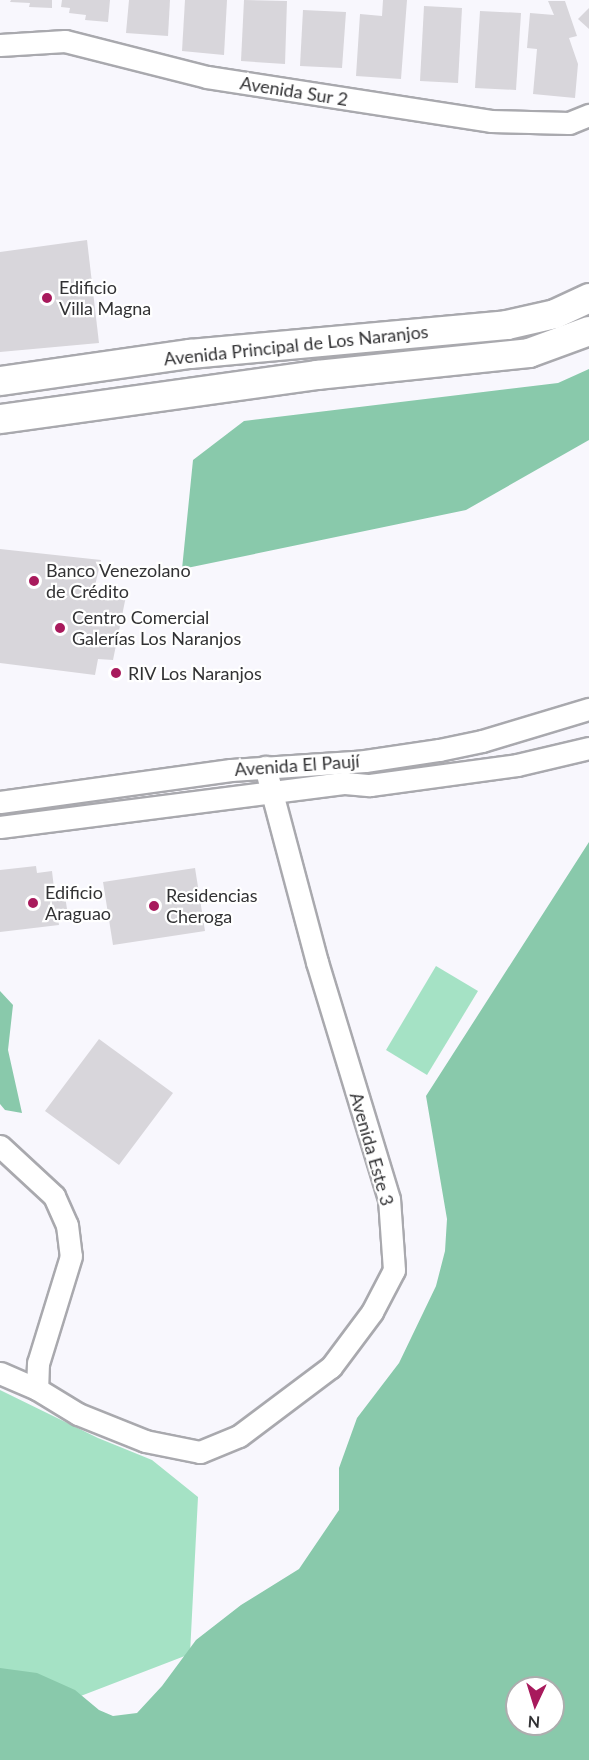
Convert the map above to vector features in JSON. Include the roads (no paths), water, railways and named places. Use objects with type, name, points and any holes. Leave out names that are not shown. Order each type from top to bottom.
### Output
[{"type":"main road","name":"Avenida Principal de Los Naranjos","points":[[0,381],[190,354],[507,325],[555,314],[589,298]]},
{"type":"main road","name":"Avenida Principal de Los Naranjos","points":[[0,419],[317,375],[529,353],[589,331]]},
{"type":"street","name":"Avenida Sur 2","points":[[0,45],[65,41],[207,77],[491,121],[569,123],[589,115]]},
{"type":"street","name":"Avenida El Paují","points":[[0,802],[265,767],[365,760],[439,750],[482,741],[589,709]]},
{"type":"street","name":"Avenida El Paují","points":[[0,827],[345,783],[370,785],[517,765],[589,748]]},
{"type":"street","name":"Avenida Este 3","points":[[0,1373],[37,1389],[78,1414],[145,1441],[200,1452],[239,1436],[331,1367],[372,1312],[394,1270],[389,1199],[317,962],[270,793],[265,767]]},
{"type":"street","points":[[0,1146],[54,1196],[67,1225],[71,1256],[38,1363],[37,1389]]},
{"type":"place","name":"Edificio Villa Magna","points":[[47,298]]},
{"type":"place","name":"Banco Venezolano de Crédito","points":[[34,581]]},
{"type":"place","name":"Centro Comercial Galerías Los Naranjos","points":[[60,628]]},
{"type":"place","name":"RIV Los Naranjos","points":[[116,673]]},
{"type":"place","name":"Edificio Araguao","points":[[33,903]]},
{"type":"place","name":"Residencias Cheroga","points":[[154,906]]}]
